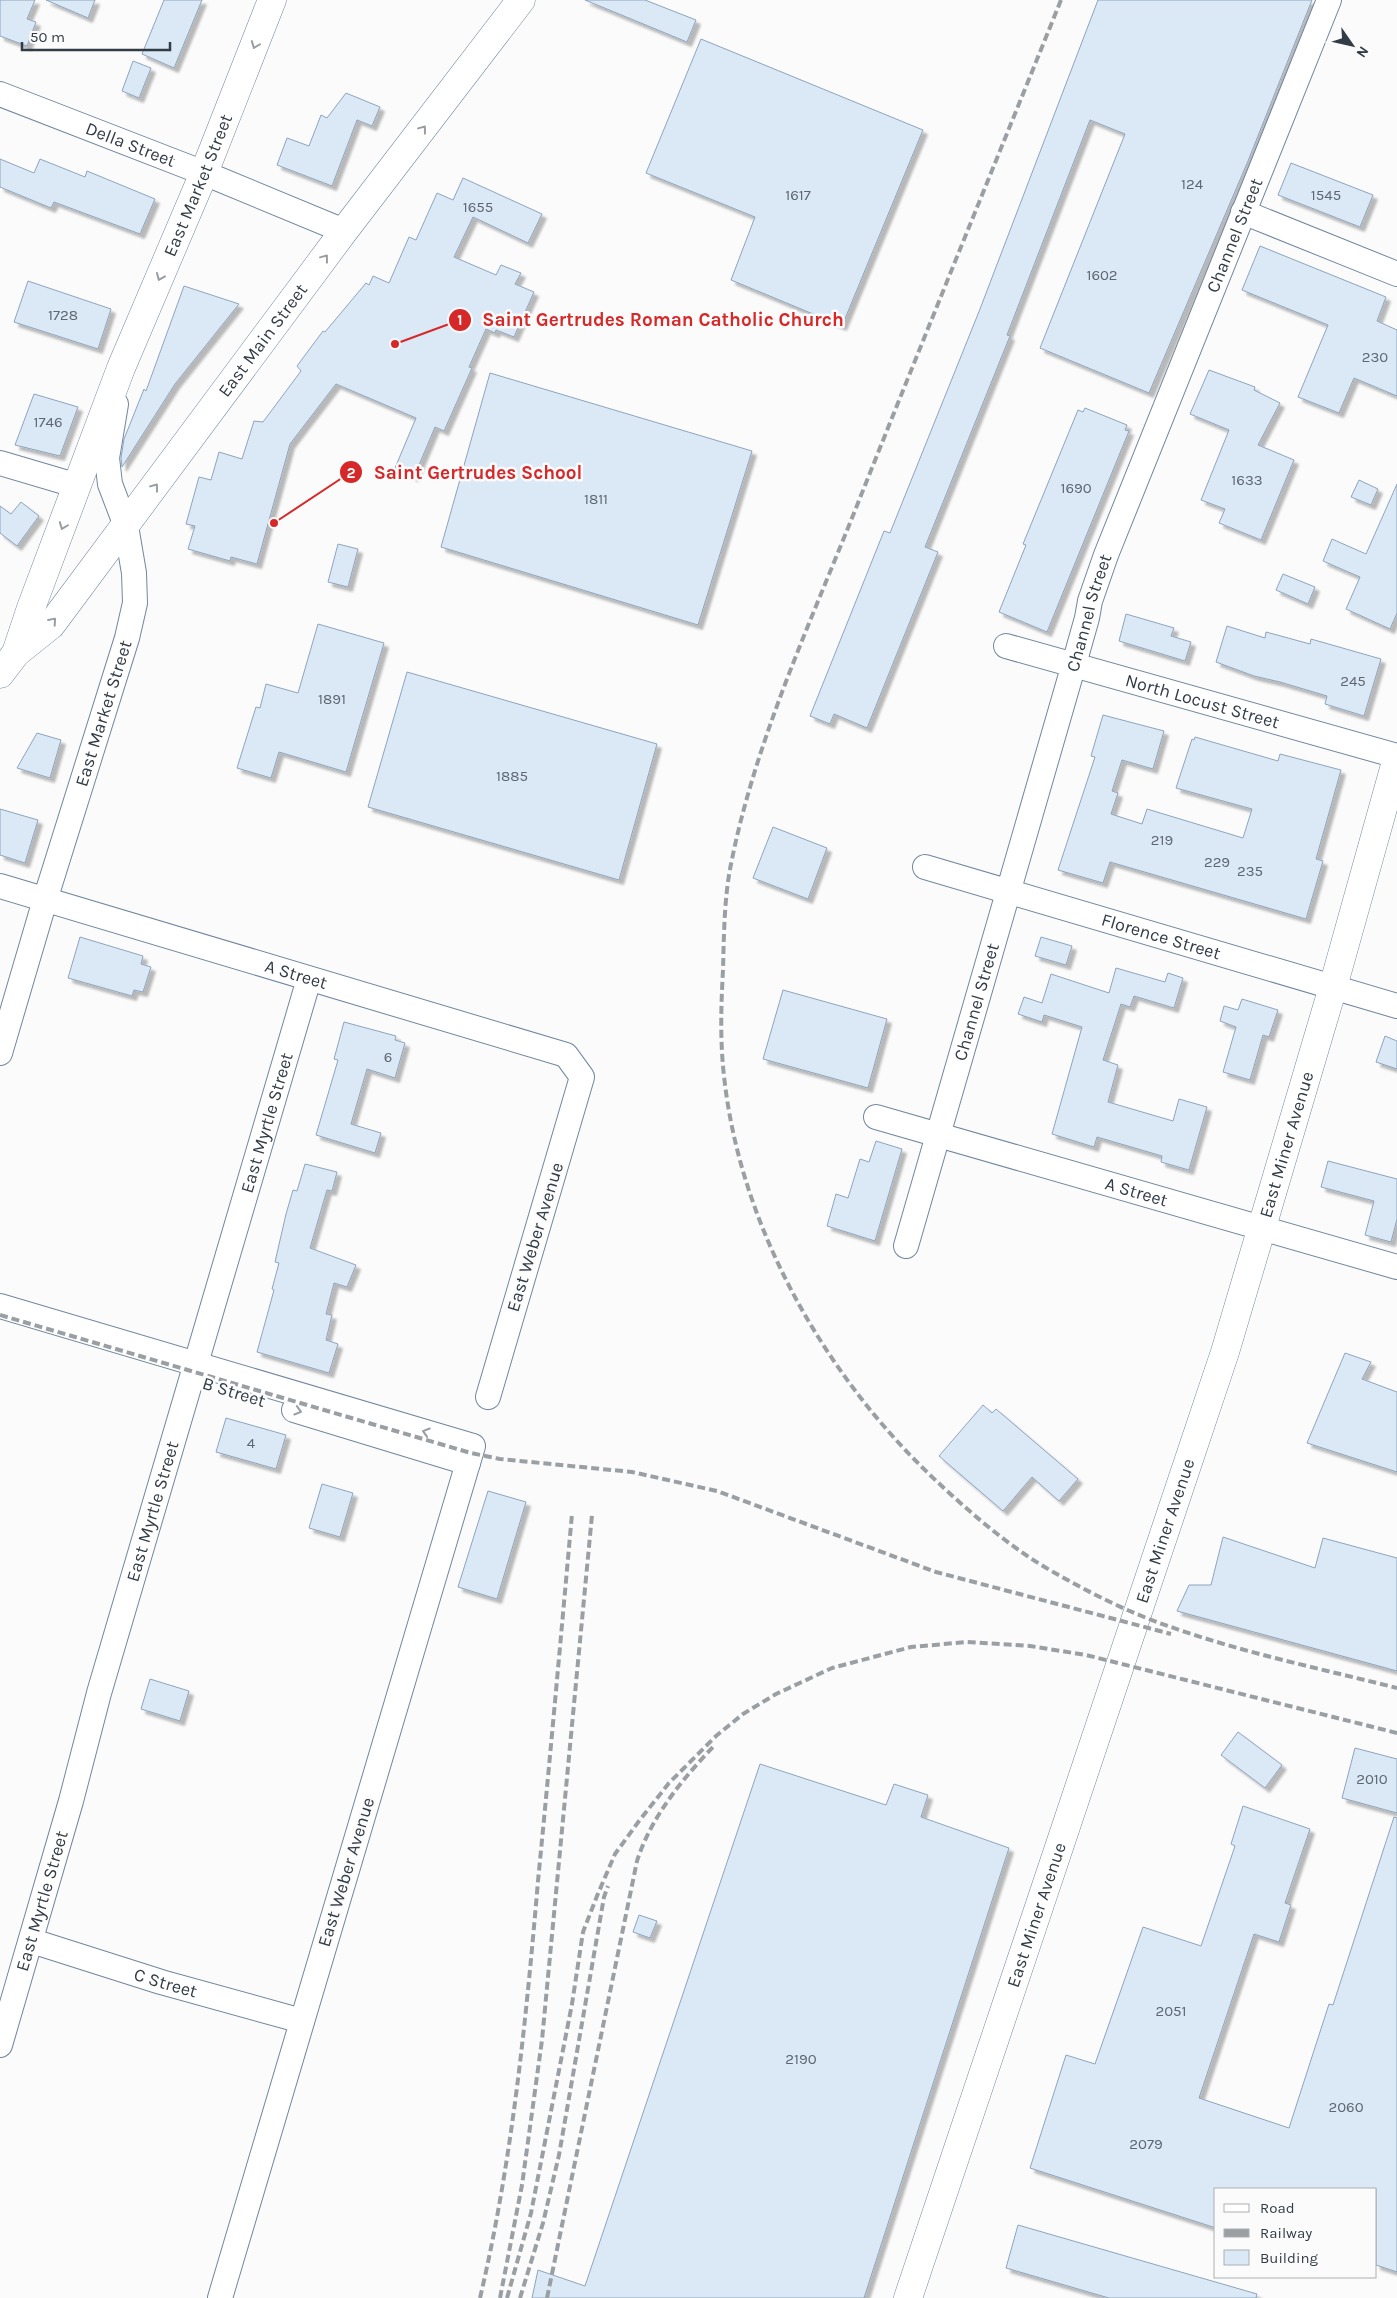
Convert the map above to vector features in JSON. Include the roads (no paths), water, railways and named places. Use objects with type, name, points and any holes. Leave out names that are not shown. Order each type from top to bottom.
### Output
[{"type":"street","name":"East Market Street","points":[[8,664],[78,486],[121,368],[204,173],[272,0]]},
{"type":"street","name":"East Main Street","points":[[8,664],[51,625],[344,231],[521,0]]},
{"type":"street","name":"Channel Street","points":[[906,1246],[1088,618],[1090,601],[1106,555],[1329,0]]},
{"type":"street","name":"Della Street","points":[[0,94],[204,173],[344,231]]},
{"type":"street","points":[[1243,212],[1397,274]]},
{"type":"street","name":"East Market Street","points":[[0,1053],[45,900],[127,638],[135,604],[134,573],[126,526],[110,484],[107,458],[121,368]]},
{"type":"street","points":[[0,463],[78,486]]},
{"type":"street","name":"North Locust Street","points":[[1006,646],[1397,757]]},
{"type":"street","name":"East Miner Avenue","points":[[908,2298],[1225,1352],[1333,987],[1397,757]]},
{"type":"street","name":"Florence Street","points":[[925,867],[1397,1006]]},
{"type":"street","name":"A Street","points":[[0,886],[566,1056],[582,1077]]},
{"type":"street","name":"East Myrtle Street","points":[[0,2045],[32,1941],[99,1693],[308,978]]},
{"type":"street","name":"East Weber Avenue","points":[[488,1397],[582,1077]]},
{"type":"street","name":"A Street","points":[[876,1117],[1397,1268]]},
{"type":"street","points":[[0,1306],[193,1372]]},
{"type":"street","name":"B Street","points":[[0,1323],[193,1372],[470,1454]]},
{"type":"street","name":"East Weber Avenue","points":[[220,2298],[470,1454]]},
{"type":"street","name":"C Street","points":[[32,1941],[161,1982],[302,2021]]},
{"type":"railway","points":[[1061,0],[801,643],[768,730],[754,774],[731,864],[725,917],[721,1010],[722,1050],[733,1132],[748,1187],[768,1241],[793,1293],[822,1343],[855,1390],[891,1434],[930,1475],[974,1515],[1038,1563],[1127,1610],[1171,1627],[1227,1645],[1397,1688]]},
{"type":"railway","points":[[0,1315],[471,1453],[500,1459],[632,1472],[717,1491],[936,1572],[1171,1634]]},
{"type":"railway","points":[[480,2298],[501,2195],[523,2039],[572,1514]]},
{"type":"railway","points":[[500,2298],[522,2185],[542,2040],[592,1515]]},
{"type":"railway","points":[[507,2298],[531,2213],[572,2004],[583,1932],[597,1896],[615,1854],[669,1783],[716,1736],[743,1714],[776,1694],[832,1668],[911,1647],[967,1642],[1030,1646],[1086,1655],[1397,1733]]},
{"type":"railway","points":[[547,2298],[637,1861],[651,1829],[669,1799],[715,1745]]},
{"type":"railway","points":[[520,2298],[543,2223],[559,2155],[604,1897],[608,1886]]},
{"type":"place","name":"Saint Gertrudes Roman Catholic Church","points":[[395,344]]},
{"type":"place","name":"Saint Gertrudes School","points":[[274,523]]}]
